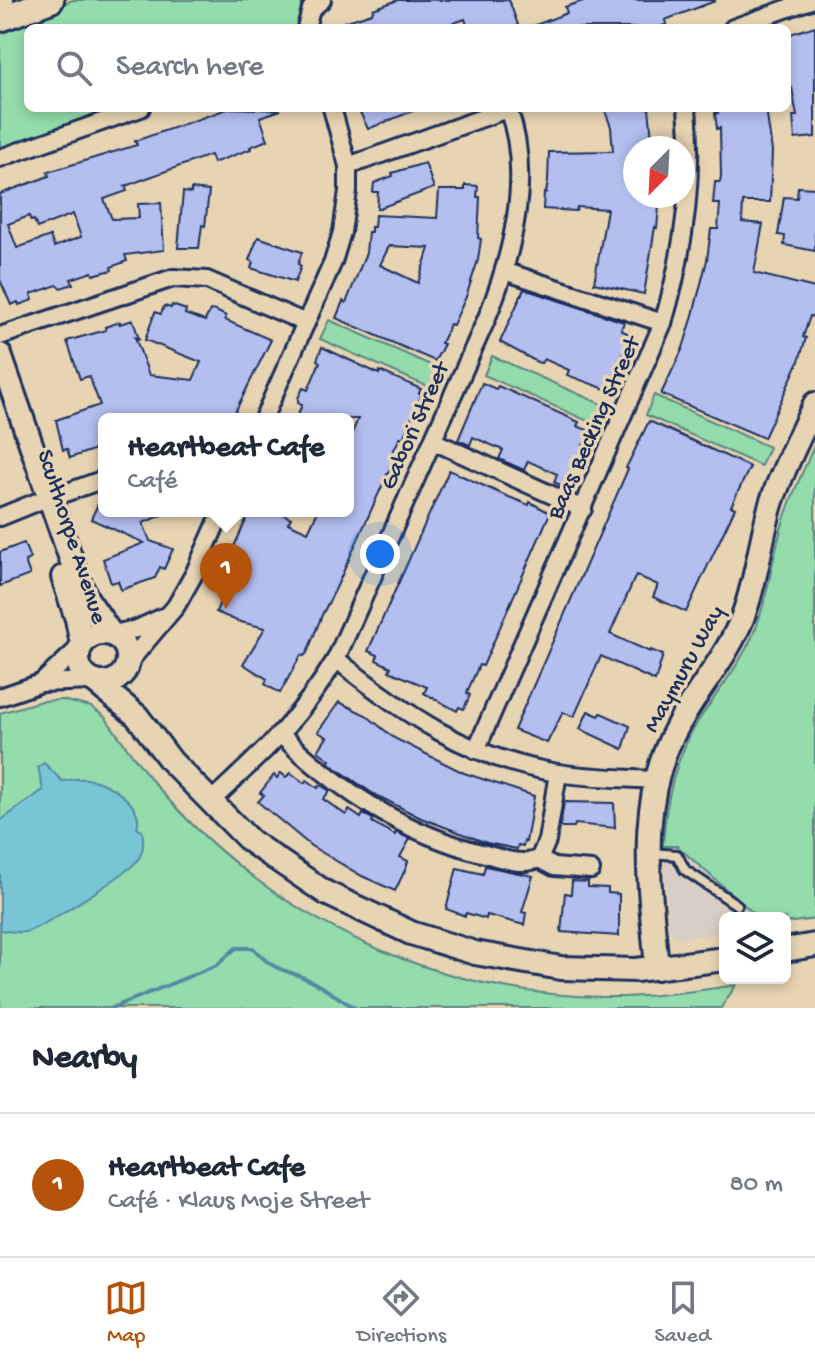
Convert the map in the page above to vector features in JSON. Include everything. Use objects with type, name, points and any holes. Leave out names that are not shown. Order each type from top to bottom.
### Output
[{"type":"main road","points":[[0,19],[51,0]]},
{"type":"street","points":[[307,24],[311,9],[322,0]]},
{"type":"street","points":[[744,24],[811,0]]},
{"type":"street","points":[[0,158],[130,112]]},
{"type":"street","points":[[266,413],[333,262],[342,232],[348,166],[333,112]]},
{"type":"street","points":[[348,166],[498,112]]},
{"type":"street","name":"Gabori Street","points":[[209,803],[305,708],[336,659],[486,320],[504,271],[515,221],[519,178],[516,135],[510,112]]},
{"type":"street","name":"Baas Becking Street","points":[[476,750],[663,323],[685,223],[690,154],[687,112]]},
{"type":"street","points":[[504,271],[663,323]]},
{"type":"street","points":[[0,336],[145,286],[183,278],[207,280],[229,287],[306,323]]},
{"type":"street","name":"Sculthorpe Avenue","points":[[0,355],[44,500],[81,645]]},
{"type":"street","name":"Sculthorpe Avenue","points":[[0,399],[87,599],[112,634]]},
{"type":"street","name":"Maymuru Way","points":[[657,968],[648,853],[649,810],[656,780],[678,725],[723,658],[743,617],[773,499],[815,404]]},
{"type":"street","points":[[433,441],[583,509]]},
{"type":"street","points":[[0,517],[98,481]]},
{"type":"street","points":[[0,697],[41,683],[114,681],[168,615],[194,574],[219,517]]},
{"type":"street","points":[[41,683],[98,633],[112,634],[137,629],[168,615]]},
{"type":"street","points":[[112,634],[123,643],[137,716]]},
{"type":"street","points":[[81,645],[78,654],[81,670],[137,716],[171,761],[209,803],[250,841],[299,876],[360,911],[411,933],[475,953],[535,964],[607,970],[657,968],[719,960]]},
{"type":"street","points":[[336,659],[412,717],[476,750],[517,764],[558,773],[656,780]]},
{"type":"street","points":[[281,735],[345,790],[408,827],[507,860],[522,863],[539,859],[554,867],[591,870]]},
{"type":"street","points":[[539,859],[547,841],[558,773]]},
{"type":"street","points":[[791,949],[815,945]]},
{"type":"lane","points":[[648,853],[677,855],[685,870],[737,905]]},
{"type":"shaded area","points":[[663,846],[677,846],[752,912],[719,912],[719,933],[679,939],[669,931]]},
{"type":"green space","points":[[73,0],[307,0],[298,24],[24,24],[24,112],[109,112],[0,151],[0,26]]},
{"type":"green space","points":[[329,320],[442,370],[433,389],[320,339]]},
{"type":"green space","points":[[492,356],[608,407],[599,426],[484,375]]},
{"type":"green space","points":[[654,395],[769,447],[761,466],[646,415]]},
{"type":"green space","points":[[815,444],[815,919],[791,922],[791,912],[752,912],[677,846],[663,846],[666,814],[677,766],[697,723],[736,666],[755,630],[794,492]]},
{"type":"green space","points":[[62,700],[91,707],[105,717],[168,799],[212,843],[259,881],[310,915],[364,943],[421,965],[480,982],[541,993],[636,997],[736,985],[721,1008],[0,1008],[0,713],[41,701]]},
{"type":"water","points":[[44,763],[62,781],[95,781],[114,789],[130,803],[138,819],[137,828],[142,831],[142,850],[130,867],[47,922],[25,932],[0,930],[0,821],[43,790],[38,767]]},
{"type":"building","points":[[398,0],[509,0],[518,24],[467,24],[465,19],[451,24],[338,24],[372,13],[373,9]]},
{"type":"building","points":[[586,0],[715,1],[665,20],[667,24],[538,24],[567,13],[565,7]]},
{"type":"building","points":[[815,26],[815,137],[795,139],[793,116],[797,116],[791,88],[791,34]]},
{"type":"building","points":[[218,112],[275,112],[260,117],[268,140],[251,149],[213,163],[210,155],[125,186],[127,191],[104,199],[112,219],[139,218],[138,204],[161,203],[164,250],[125,255],[127,261],[111,267],[112,270],[71,279],[73,284],[61,288],[57,285],[31,294],[33,300],[11,305],[0,280],[0,194],[49,176],[48,172],[137,145],[135,141]],"holes":[[[73,214],[81,237],[54,247],[50,236],[17,248],[8,224],[29,216],[37,228]]]},
{"type":"building","points":[[360,112],[410,112],[368,129]]},
{"type":"building","points":[[605,112],[649,112],[652,136],[623,136],[623,208],[659,208],[644,294],[594,283],[607,209],[543,209],[549,152],[613,151],[611,127]]},
{"type":"building","points":[[767,112],[772,151],[770,202],[743,202],[742,222],[763,224],[754,273],[815,288],[815,310],[803,337],[806,338],[799,361],[764,438],[661,394],[683,348],[692,319],[707,260],[711,229],[718,229],[720,204],[713,204],[715,182],[720,182],[721,176],[720,128],[717,129],[715,113]]},
{"type":"building","points":[[425,163],[434,188],[377,209],[378,192],[373,192],[374,183],[393,176],[392,173]]},
{"type":"building","points":[[465,185],[478,186],[478,238],[481,239],[478,260],[466,297],[453,325],[450,324],[435,361],[336,318],[343,301],[346,303],[366,253],[368,232],[374,227],[375,215],[437,218],[439,190],[465,190]],"holes":[[[389,246],[429,248],[418,283],[380,265]]]},
{"type":"building","points":[[798,187],[815,188],[815,251],[784,245],[785,236],[778,235],[784,197],[797,198]]},
{"type":"building","points":[[191,189],[209,191],[205,226],[202,225],[199,248],[178,248],[183,192],[191,193]]},
{"type":"building","points":[[258,237],[302,252],[295,282],[251,268],[253,262],[249,260]]},
{"type":"building","points":[[524,289],[624,322],[621,330],[631,335],[608,390],[567,375],[569,370],[544,359],[541,363],[537,362],[500,342]]},
{"type":"building","points":[[172,305],[186,310],[185,314],[205,321],[210,310],[216,311],[226,316],[225,320],[271,340],[235,412],[98,413],[98,448],[70,458],[67,449],[63,450],[56,420],[100,405],[89,376],[80,379],[67,341],[133,320],[139,339],[135,337],[149,375],[193,380],[201,362],[145,340],[155,312],[161,314],[164,306],[171,308]]},
{"type":"building","points":[[322,347],[379,374],[380,371],[421,389],[419,393],[422,394],[403,438],[400,437],[391,456],[392,464],[307,653],[301,655],[280,693],[265,684],[267,679],[243,664],[265,628],[216,612],[226,587],[219,584],[219,580],[247,517],[289,517],[288,523],[308,532],[315,517],[354,517],[354,428],[358,419],[354,419],[354,413],[299,413],[302,405],[298,403],[298,398],[303,388],[308,390],[320,362],[317,360]]},
{"type":"building","points":[[482,383],[496,389],[498,386],[579,422],[577,426],[590,431],[564,487],[554,482],[557,474],[528,461],[524,470],[499,459],[503,450],[473,437],[470,445],[458,440]]},
{"type":"building","points":[[649,421],[750,467],[731,506],[735,508],[686,612],[653,597],[658,585],[636,575],[610,634],[663,655],[655,681],[601,656],[574,717],[563,712],[547,743],[514,730]]},
{"type":"building","points":[[449,470],[550,513],[483,666],[479,665],[468,690],[470,695],[464,709],[459,707],[457,711],[424,693],[427,687],[389,671],[391,667],[376,660],[378,655],[368,651]]},
{"type":"building","points":[[98,504],[98,517],[158,517],[143,523],[150,541],[173,549],[164,569],[160,567],[155,578],[121,590],[118,581],[111,583],[103,559],[144,543],[91,519]]},
{"type":"building","points":[[24,543],[30,559],[25,561],[30,575],[0,586],[0,552]]},
{"type":"building","points":[[339,702],[366,715],[394,738],[464,773],[534,796],[523,846],[518,845],[517,849],[487,843],[421,818],[372,793],[333,766],[318,751],[327,737],[318,732]]},
{"type":"building","points":[[588,711],[599,716],[601,713],[630,726],[623,749],[580,729]]},
{"type":"building","points":[[281,773],[286,777],[291,773],[304,783],[307,780],[318,788],[320,785],[330,791],[323,799],[346,815],[349,810],[361,818],[363,814],[395,835],[396,832],[410,839],[400,857],[408,861],[395,891],[311,846],[258,802],[264,795],[260,793],[274,775],[277,778]]},
{"type":"building","points":[[564,802],[614,803],[615,828],[575,824],[574,827],[560,827]]},
{"type":"building","points":[[485,866],[533,876],[522,912],[526,913],[524,925],[487,915],[486,919],[466,913],[465,916],[446,909],[457,868],[483,874]]},
{"type":"building","points":[[572,881],[588,882],[588,887],[608,888],[608,893],[619,894],[619,936],[561,932],[565,893],[571,894]]},
{"type":"waterway","points":[[112,1008],[217,965],[236,948],[253,948],[274,966],[309,980],[355,1008]]},
{"type":"place","name":"Heartbeat Cafe","points":[[226,609]]}]
